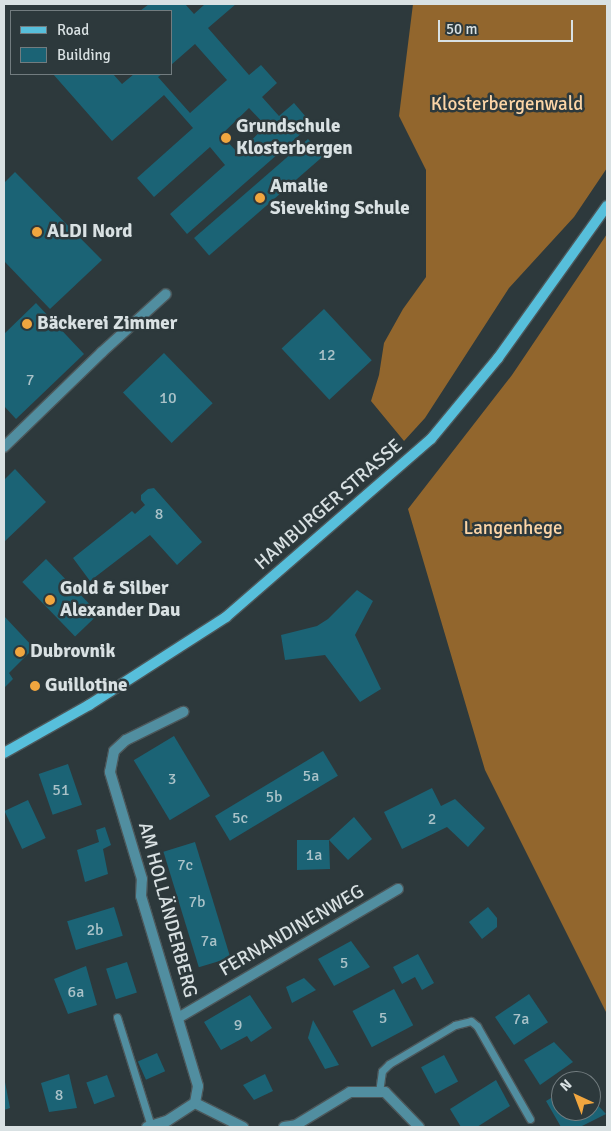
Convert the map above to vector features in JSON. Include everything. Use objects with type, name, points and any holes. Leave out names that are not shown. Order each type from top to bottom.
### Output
[{"type":"main road","name":"HAMBURGER STRASSE","points":[[4,753],[89,705],[226,617],[431,439],[498,358],[607,206]]},
{"type":"street","points":[[4,447],[102,352],[166,294]]},
{"type":"street","name":"AM HOLLÄNDERBERG","points":[[183,712],[126,740],[114,751],[110,772],[142,879],[141,896],[198,1086],[195,1104]]},
{"type":"street","name":"FERNANDINENWEG","points":[[178,1018],[398,889]]},
{"type":"street","points":[[284,1127],[296,1125],[350,1092],[385,1092],[419,1127]]},
{"type":"street","points":[[149,1127],[167,1121],[195,1104],[243,1127]]},
{"type":"lane","points":[[117,1017],[149,1127]]},
{"type":"lane","points":[[379,1092],[382,1071],[389,1064],[455,1024],[471,1021],[477,1026],[530,1120]]},
{"type":"green space","name":"Klosterbergenwald","points":[[413,4],[607,4],[607,168],[574,217],[509,288],[425,418],[404,441],[371,401],[379,375],[384,343],[403,309],[426,277],[426,170],[399,116]]},
{"type":"green space","name":"Langenhege","points":[[607,234],[607,1014],[485,770],[408,509],[512,375]]},
{"type":"building","points":[[149,4],[185,4],[194,14],[205,4],[236,4],[208,28],[249,75],[261,65],[277,83],[262,97],[279,116],[294,103],[312,124],[187,234],[170,214],[225,165],[210,147],[154,197],[137,178],[193,128],[164,95],[112,141],[54,75],[114,75],[122,84],[133,75],[161,75],[158,77],[190,113],[227,80],[195,44],[172,64],[172,10],[141,10]],"holes":[[[249,108],[266,126],[238,153],[221,135]]]},
{"type":"building","name":"Amalie Sieveking Schule","points":[[308,139],[323,156],[209,255],[194,238]]},
{"type":"building","points":[[15,172],[102,260],[50,309],[4,261],[4,183]]},
{"type":"building","points":[[36,303],[84,354],[16,419],[4,406],[4,334]]},
{"type":"building","points":[[324,309],[372,360],[329,400],[282,349]]},
{"type":"building","points":[[164,353],[213,403],[172,443],[123,393]]},
{"type":"building","points":[[15,469],[46,502],[4,542],[4,480]]},
{"type":"building","points":[[154,488],[202,542],[177,565],[150,535],[90,581],[73,558],[132,511],[135,514],[145,505],[141,500],[141,495],[148,489]]},
{"type":"building","points":[[46,559],[99,614],[75,637],[22,582]]},
{"type":"building","points":[[357,590],[373,601],[355,635],[381,689],[360,702],[325,655],[285,660],[281,635],[317,626],[328,619]]},
{"type":"building","points":[[4,616],[34,648],[9,673],[13,679],[4,688]]},
{"type":"building","points":[[174,736],[210,796],[170,820],[134,760]]},
{"type":"building","points":[[323,751],[338,776],[230,841],[215,816]]},
{"type":"building","points":[[68,764],[82,805],[53,815],[39,774]]},
{"type":"building","points":[[432,788],[441,806],[455,799],[485,828],[468,847],[447,827],[402,849],[384,812]]},
{"type":"building","points":[[28,800],[46,838],[22,849],[4,811]]},
{"type":"building","points":[[354,817],[372,839],[348,860],[329,840]]},
{"type":"building","points":[[105,827],[111,845],[103,849],[108,874],[85,882],[77,850],[99,842],[96,830]]},
{"type":"building","points":[[297,840],[329,840],[330,869],[297,870]]},
{"type":"building","points":[[195,842],[230,958],[199,967],[163,852]]},
{"type":"building","points":[[114,907],[123,936],[76,950],[67,921]]},
{"type":"building","points":[[488,907],[497,918],[497,927],[482,939],[469,922]]},
{"type":"building","points":[[351,941],[370,967],[334,986],[318,959]]},
{"type":"building","points":[[418,954],[434,983],[422,990],[415,977],[402,984],[393,967]]},
{"type":"building","points":[[127,962],[137,992],[116,999],[106,969]]},
{"type":"building","points":[[86,966],[97,1005],[68,1014],[54,979]]},
{"type":"building","points":[[304,978],[316,990],[292,1003],[286,987]]},
{"type":"building","points":[[394,989],[413,1025],[372,1047],[353,1011]]},
{"type":"building","points":[[529,994],[548,1022],[514,1045],[495,1017]]},
{"type":"building","points":[[250,995],[272,1028],[251,1042],[247,1036],[221,1050],[204,1022]]},
{"type":"building","points":[[313,1020],[339,1065],[325,1069],[308,1038]]},
{"type":"building","points":[[554,1042],[573,1062],[560,1071],[551,1071],[551,1077],[540,1085],[524,1060]]},
{"type":"building","points":[[157,1053],[165,1071],[146,1080],[138,1062]]},
{"type":"building","points":[[444,1055],[458,1081],[435,1094],[421,1067]]},
{"type":"building","points":[[69,1074],[77,1108],[49,1112],[41,1083]]},
{"type":"building","points":[[265,1074],[273,1091],[254,1100],[243,1085]]},
{"type":"building","points":[[107,1075],[115,1097],[94,1104],[86,1083]]},
{"type":"building","points":[[496,1080],[510,1106],[477,1127],[461,1127],[450,1109]]},
{"type":"building","points":[[4,1083],[10,1108],[4,1110]]},
{"type":"building","points":[[551,1098],[551,1110],[546,1101]]},
{"type":"building","points":[[601,1109],[606,1114],[601,1116]]},
{"type":"building","points":[[558,1121],[592,1121],[580,1127],[561,1127]]},
{"type":"place","name":"Grundschule Klosterbergen","points":[[226,138]]},
{"type":"place","name":"Amalie Sieveking Schule","points":[[260,198]]},
{"type":"place","name":"ALDI Nord","points":[[37,232]]},
{"type":"place","name":"Bäckerei Zimmer","points":[[27,324]]},
{"type":"place","name":"Gold & Silber Alexander Dau","points":[[50,600]]},
{"type":"place","name":"Dubrovnik","points":[[20,652]]},
{"type":"place","name":"Guillotine","points":[[35,686]]}]
